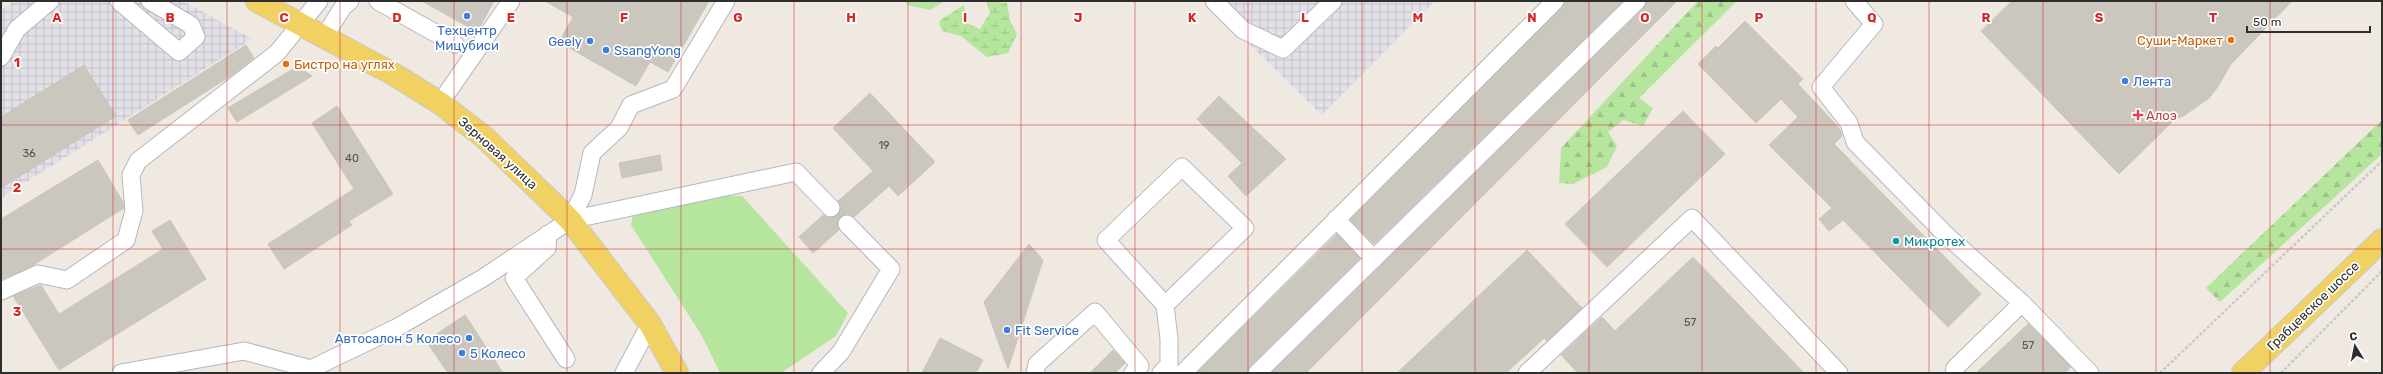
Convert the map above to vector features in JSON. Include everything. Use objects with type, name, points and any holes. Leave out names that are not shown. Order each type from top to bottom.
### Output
[{"type":"main road","name":"Зерновая улица","points":[[258,1],[395,75],[440,103],[484,137],[570,220],[650,324],[677,373]]},
{"type":"main road","name":"Грабцевское шоссе","points":[[2243,373],[2382,240]]},
{"type":"lane","points":[[1,57],[17,29],[50,1]]},
{"type":"lane","points":[[119,1],[178,52],[196,37],[191,25],[150,1]]},
{"type":"lane","points":[[1,291],[38,274],[67,280],[126,240],[134,211],[131,175],[138,161],[277,53],[319,1]]},
{"type":"lane","points":[[324,37],[343,7],[350,1]]},
{"type":"lane","points":[[378,1],[455,44]]},
{"type":"lane","points":[[440,103],[511,1]]},
{"type":"lane","points":[[570,220],[583,195],[592,153],[619,128],[631,105],[673,89],[726,1]]},
{"type":"lane","points":[[1214,1],[1243,30],[1283,49],[1333,1]]},
{"type":"lane","points":[[1182,373],[1555,1]]},
{"type":"lane","points":[[1256,373],[1636,1]]},
{"type":"lane","points":[[1854,1],[1874,24],[1820,88],[1849,123],[1855,142],[1944,233],[2022,303],[2090,373]]},
{"type":"lane","points":[[1162,373],[1169,365],[1165,305],[1106,240],[1182,167],[1245,228],[1165,305]]},
{"type":"lane","points":[[121,373],[244,351],[312,369],[396,328],[483,278],[570,220],[796,172],[831,208]]},
{"type":"lane","points":[[1526,373],[1692,218],[1840,373]]},
{"type":"lane","points":[[1336,219],[1374,259]]},
{"type":"lane","points":[[821,373],[841,352],[891,269],[847,224]]},
{"type":"lane","points":[[548,234],[546,248],[514,278],[566,359]]},
{"type":"lane","points":[[1954,373],[1954,368],[2022,303]]},
{"type":"lane","points":[[1035,373],[1037,364],[1095,312],[1140,366],[1133,373]]},
{"type":"lane","points":[[624,373],[650,324]]},
{"type":"path","points":[[2160,373],[2382,162]]},
{"type":"path","points":[[2281,373],[2382,271]]},
{"type":"shaded area","points":[[15,1],[183,1],[252,39],[1,198],[1,10]]},
{"type":"shaded area","points":[[1205,1],[1435,1],[1322,115]]},
{"type":"green space","points":[[906,1],[945,1],[930,10],[907,5]]},
{"type":"green space","points":[[986,1],[1007,3],[1010,21],[1017,34],[1008,53],[987,57],[961,36],[942,31],[939,21],[964,5],[967,23],[980,29],[990,13]]},
{"type":"green space","points":[[1698,1],[1737,1],[1639,98],[1653,108],[1643,126],[1623,120],[1608,132],[1617,146],[1607,167],[1573,184],[1559,183],[1561,148]]},
{"type":"green space","points":[[2382,120],[2382,154],[2220,302],[2206,288]]},
{"type":"green space","points":[[713,195],[742,196],[848,313],[836,336],[781,373],[720,373],[702,336],[631,225],[633,214]]},
{"type":"building","name":"Техцентр Мицубиси","points":[[422,1],[494,1],[477,32]]},
{"type":"building","points":[[545,1],[709,1],[668,72],[650,62],[636,86],[559,42],[573,17]]},
{"type":"building","points":[[1567,1],[1623,1],[1374,244],[1350,220]]},
{"type":"building","points":[[1647,1],[1677,1],[1306,373],[1271,373],[1644,8]]},
{"type":"building","name":"Лента","points":[[2012,1],[2292,1],[2231,64],[2217,88],[2209,98],[2185,115],[2174,120],[2119,174],[1981,31]]},
{"type":"building","points":[[1745,21],[1803,79],[1798,84],[1840,129],[1842,136],[1834,144],[1981,294],[1948,327],[1843,220],[1829,231],[1819,219],[1832,208],[1769,145],[1798,117],[1781,99],[1756,123],[1698,64],[1716,46],[1718,48]]},
{"type":"building","points":[[246,45],[254,58],[232,75],[138,135],[128,120]]},
{"type":"building","points":[[84,65],[116,116],[1,188],[1,117]]},
{"type":"building","points":[[298,66],[312,76],[237,122],[228,108]]},
{"type":"building","points":[[870,93],[935,162],[898,196],[889,186],[854,217],[849,214],[840,217],[837,222],[839,230],[813,253],[799,237],[823,215],[829,218],[838,215],[841,210],[838,201],[873,171],[833,128]]},
{"type":"building","points":[[1219,96],[1286,159],[1246,196],[1228,176],[1242,163],[1197,119]]},
{"type":"building","points":[[337,106],[393,194],[349,221],[352,225],[284,269],[268,244],[354,189],[312,123]]},
{"type":"building","points":[[1683,111],[1725,154],[1607,267],[1565,224]]},
{"type":"building","points":[[660,155],[662,170],[622,178],[619,163]]},
{"type":"building","points":[[98,160],[123,202],[124,208],[30,267],[2,279],[1,219]]},
{"type":"building","points":[[170,220],[206,279],[59,370],[13,296],[41,285],[59,314],[163,249],[152,231]]},
{"type":"building","points":[[1337,234],[1360,258],[1250,366],[1247,373],[1197,373]]},
{"type":"building","name":"Fit Service","points":[[1029,244],[1043,260],[1008,369],[984,302]]},
{"type":"building","points":[[1527,250],[1582,308],[1547,341],[1544,338],[1506,373],[1397,373]]},
{"type":"building","points":[[1693,257],[1804,373],[1578,373],[1561,355],[1602,317],[1615,331]]},
{"type":"building","name":"5 Колесо","points":[[465,315],[503,373],[448,373],[426,341]]},
{"type":"building","points":[[2028,324],[2071,367],[2065,373],[1976,373]]},
{"type":"building","points":[[940,338],[983,360],[976,373],[922,373]]},
{"type":"building","points":[[1113,350],[1125,363],[1115,373],[1090,373]]},
{"type":"tunnel","points":[[831,208],[847,224]]},
{"type":"place","name":"Техцентр Мицубиси","points":[[467,16]]},
{"type":"place","name":"Суши-Маркет","points":[[2231,40]]},
{"type":"place","name":"Geely","points":[[590,41]]},
{"type":"place","name":"SsangYong","points":[[606,50]]},
{"type":"place","name":"Бистро на углях","points":[[286,64]]},
{"type":"place","name":"Лента","points":[[2125,81]]},
{"type":"place","name":"Алоэ","points":[[2138,115]]},
{"type":"place","name":"Микротех","points":[[1896,241]]},
{"type":"place","name":"Fit Service","points":[[1007,330]]},
{"type":"place","name":"Автосалон 5 Колесо","points":[[469,338]]},
{"type":"place","name":"5 Колесо","points":[[462,353]]}]
